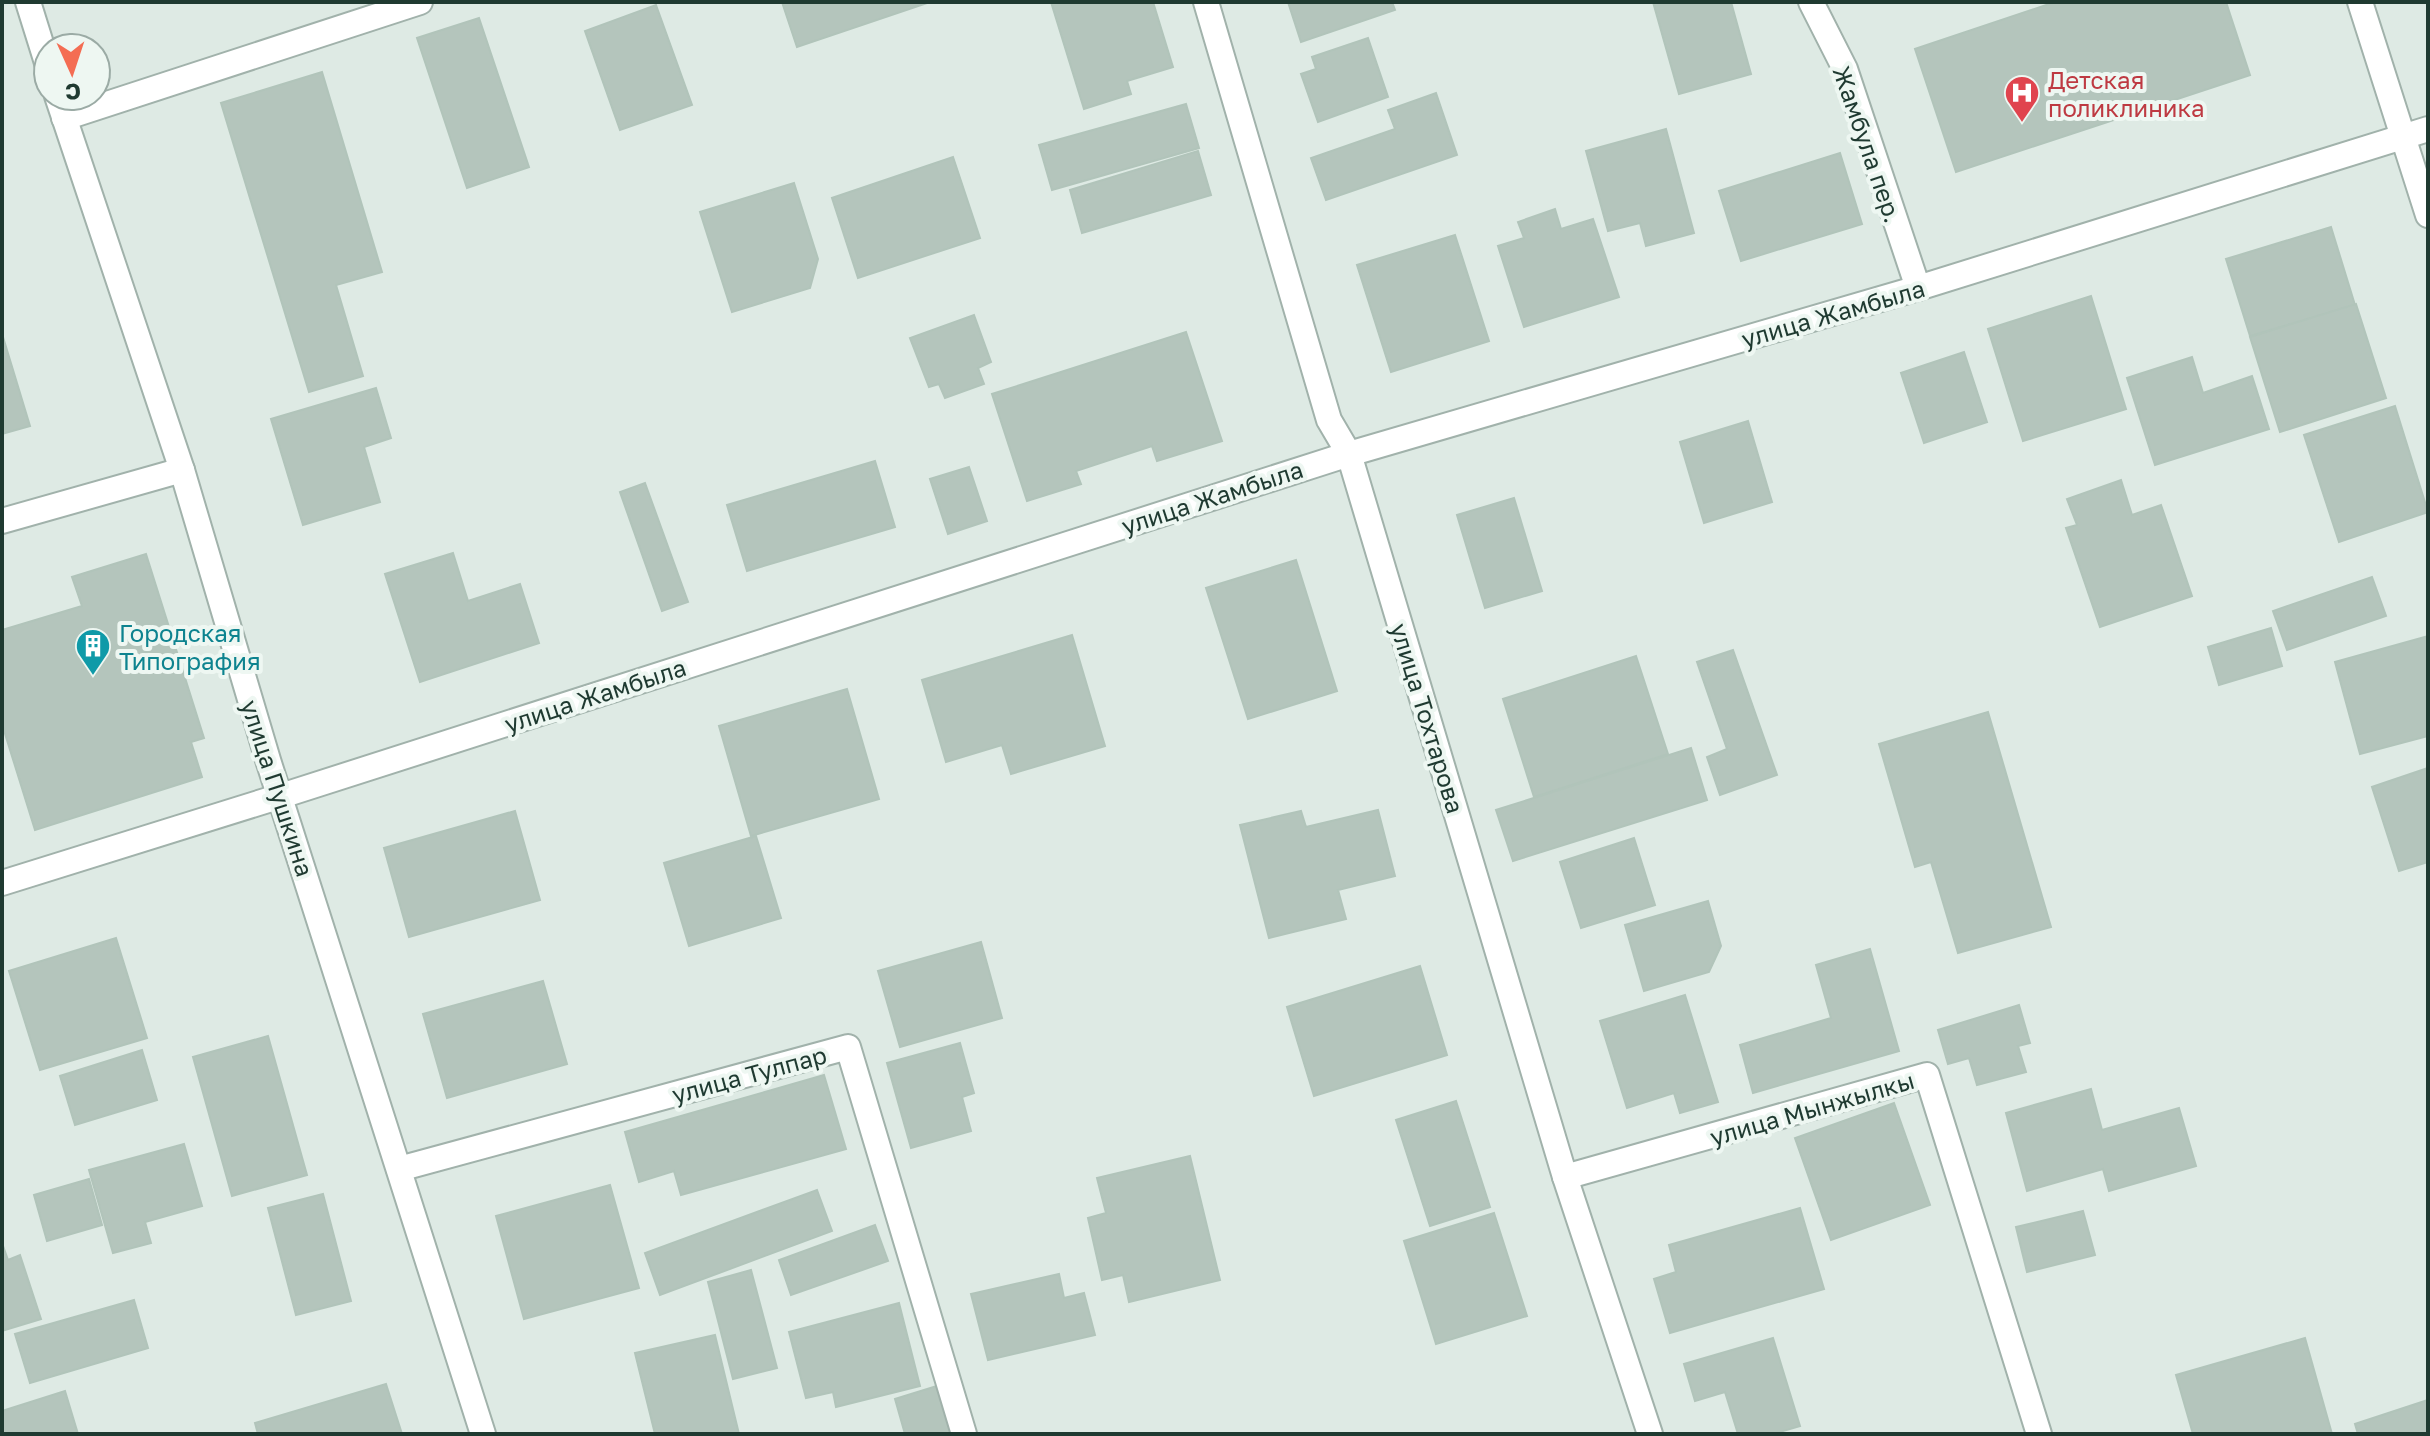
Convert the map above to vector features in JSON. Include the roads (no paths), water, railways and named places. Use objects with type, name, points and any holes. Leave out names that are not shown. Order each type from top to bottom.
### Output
[{"type":"street","points":[[28,2],[37,32]]},
{"type":"street","name":"улица Тохтарова","points":[[1206,2],[1329,420],[1349,454],[1565,1177],[1650,1434]]},
{"type":"street","name":"Жамбула пер.","points":[[1811,2],[1845,69],[1918,288]]},
{"type":"street","points":[[2360,2],[2428,215]]},
{"type":"street","points":[[112,92],[415,3]]},
{"type":"street","name":"улица Пушкина","points":[[62,112],[182,470],[268,760],[483,1434]]},
{"type":"street","name":"улица Жамбыла","points":[[2,883],[1349,454],[1918,288],[2428,129]]},
{"type":"street","points":[[2,521],[182,470]]},
{"type":"street","name":"улица Тулпар","points":[[399,1169],[848,1047],[964,1434]]},
{"type":"street","name":"улица Мынжылкы","points":[[1565,1177],[1927,1075],[2039,1434]]},
{"type":"place","name":"Детская поликлиника","points":[[2022,124]]},
{"type":"place","name":"Городская Типография","points":[[93,677]]}]
